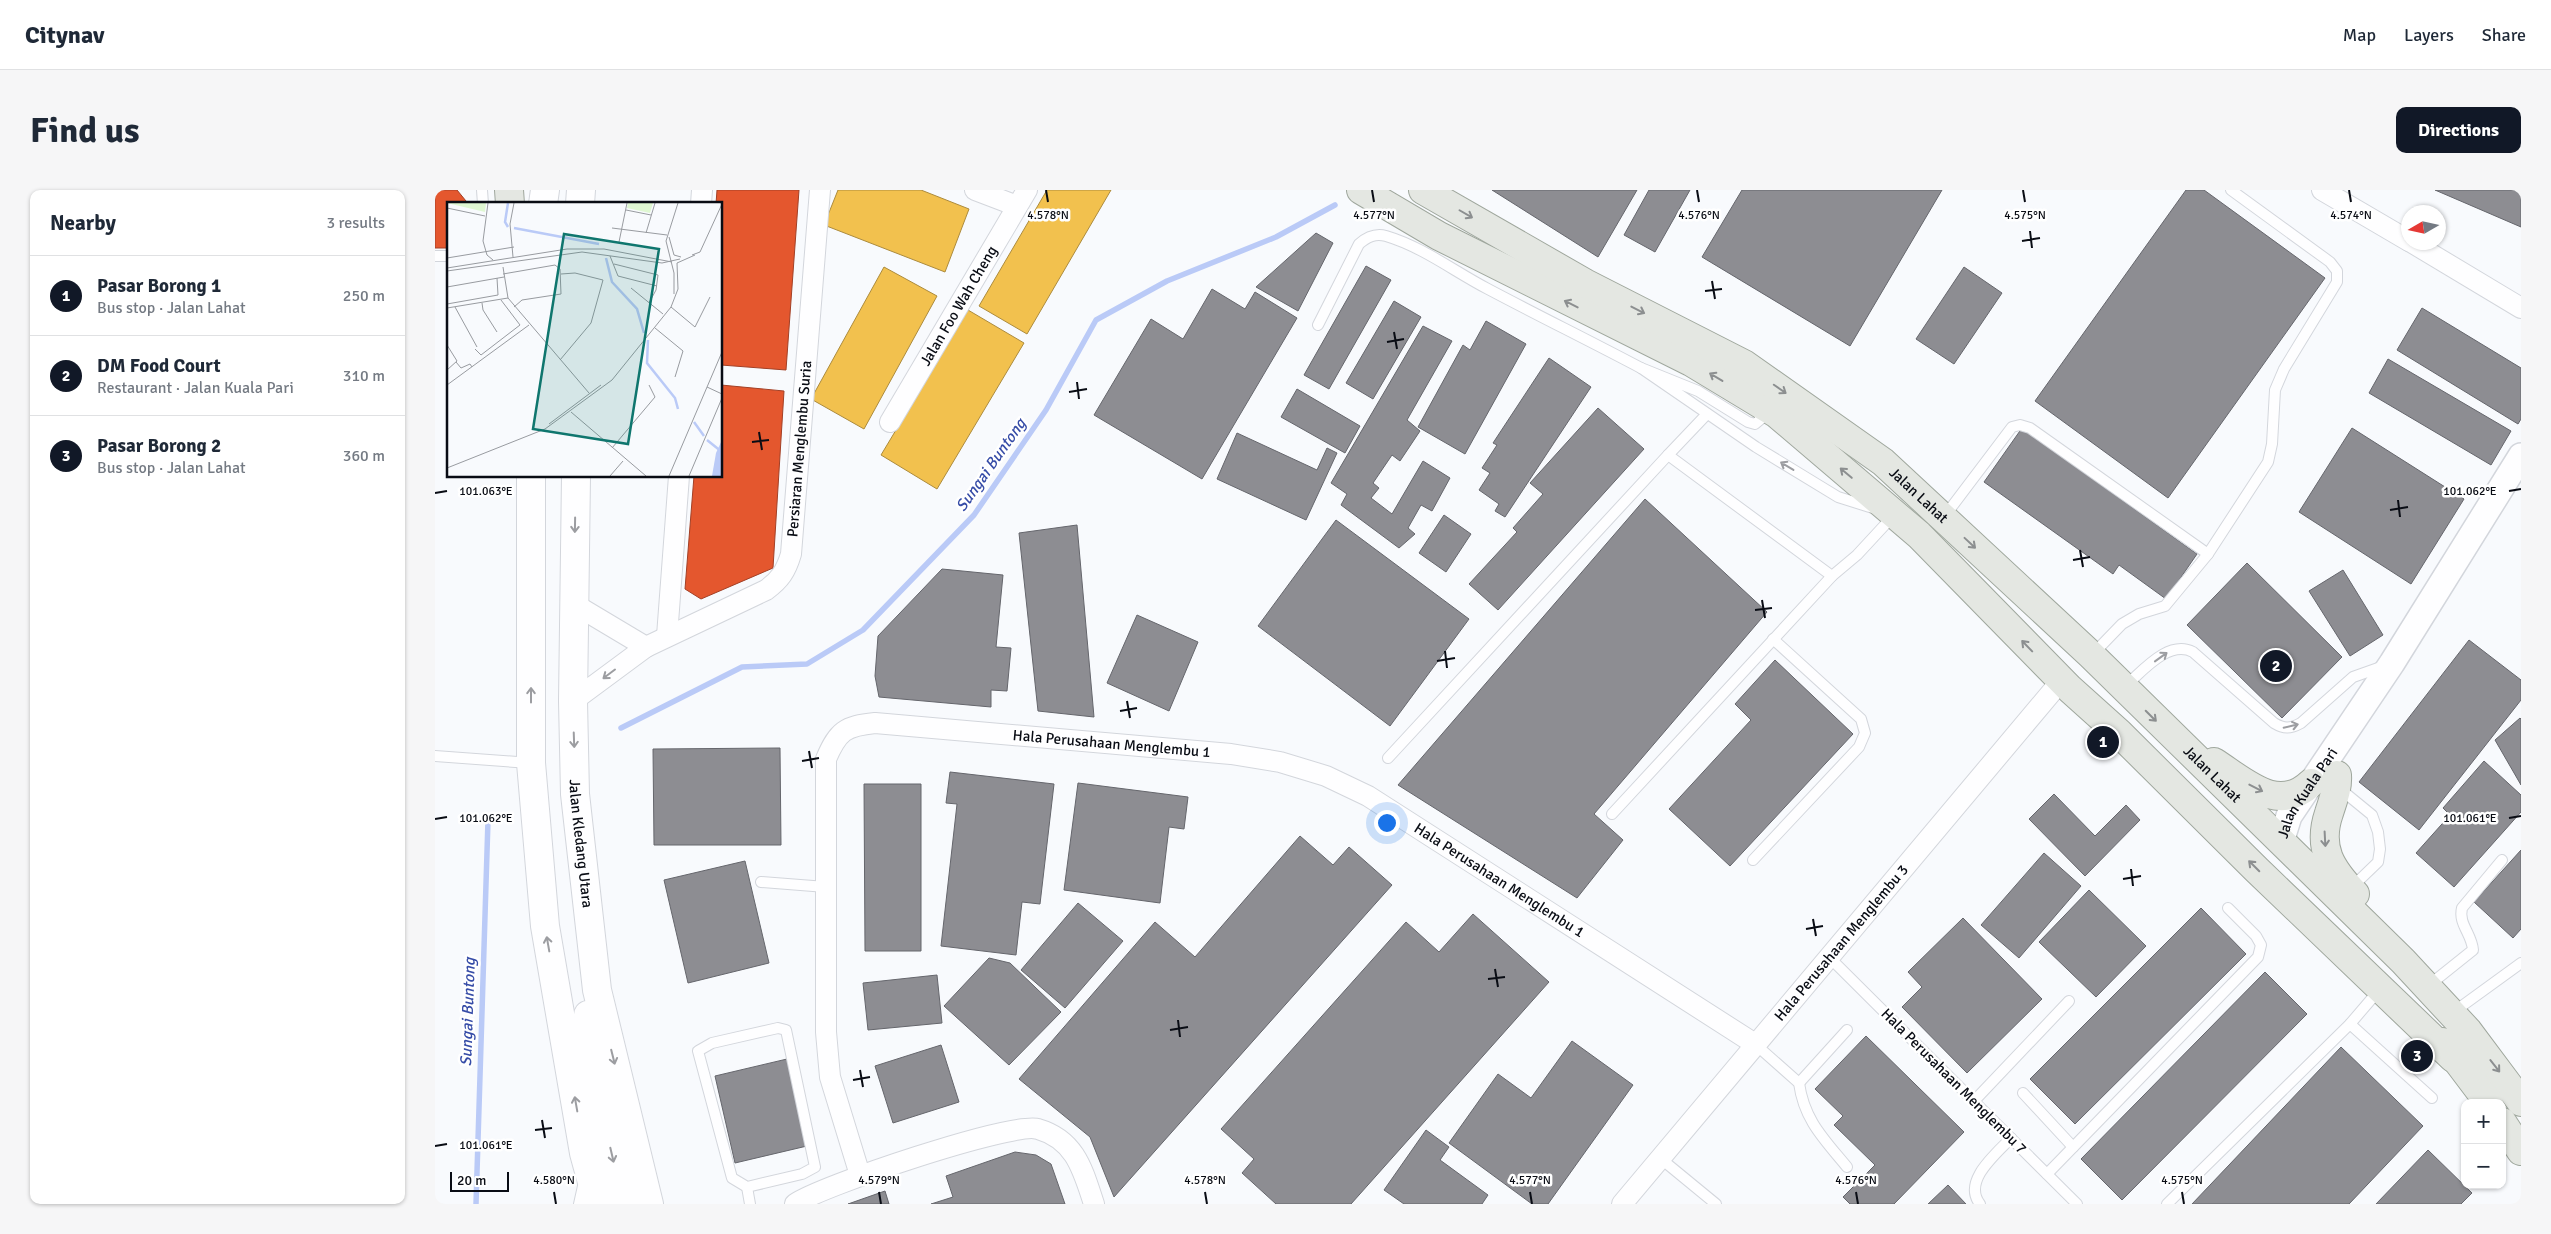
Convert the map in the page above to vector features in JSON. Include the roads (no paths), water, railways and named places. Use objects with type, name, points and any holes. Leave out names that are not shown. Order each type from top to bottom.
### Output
[{"type":"main road","points":[[1361,190],[1439,236],[1691,362],[1777,414],[1919,535],[2061,681],[2119,733],[2453,1058]]},
{"type":"main road","name":"Jalan Lahat","points":[[1423,190],[1585,283],[1744,364],[1883,462],[2091,655],[2183,748],[2403,961],[2461,1021],[2521,1102]]},
{"type":"main road","points":[[531,478],[531,763],[545,926],[584,1152],[598,1204]]},
{"type":"main road","name":"Jalan Kledang Utara","points":[[576,478],[573,604],[575,794],[597,990],[649,1204]]},
{"type":"main road","points":[[2061,681],[2068,680],[2077,684],[2099,699],[2245,834],[2256,839],[2281,842],[2283,865],[2291,881],[2343,929],[2415,1001],[2453,1058],[2486,1099]]},
{"type":"main road","points":[[2183,748],[2196,752],[2253,787],[2273,796],[2287,798],[2301,792],[2311,783]]},
{"type":"main road","points":[[2338,781],[2325,823],[2323,838],[2327,856],[2339,876],[2415,957],[2461,1021]]},
{"type":"main road","points":[[587,900],[579,950],[598,1099],[623,1204]]},
{"type":"main road","points":[[2506,1128],[2521,1151]]},
{"type":"street","name":"Persiaran Menglembu Suria","points":[[573,701],[646,647],[766,590],[778,581],[787,569],[791,544],[820,190]]},
{"type":"street","points":[[975,190],[1022,198]]},
{"type":"street","points":[[2322,190],[2401,237]]},
{"type":"street","name":"Jalan Foo Wah Cheng","points":[[891,422],[1022,198]]},
{"type":"street","points":[[2423,250],[2521,308]]},
{"type":"street","name":"Jalan Kuala Pari","points":[[2281,842],[2289,816],[2392,663],[2521,456]]},
{"type":"street","points":[[667,636],[679,478]]},
{"type":"street","name":"Jalan Kuala Pari","points":[[2281,842],[2301,825],[2338,781],[2521,482]]},
{"type":"street","points":[[573,604],[646,647]]},
{"type":"street","name":"Hala Perusahaan Menglembu 3","points":[[1622,1204],[2061,681]]},
{"type":"street","name":"Hala Perusahaan Menglembu 1","points":[[860,1175],[836,1099],[827,1054],[826,759],[835,738],[852,726],[875,723],[1231,754],[1273,760],[1326,776],[1368,796],[1755,1044]]},
{"type":"street","points":[[795,1204],[806,1196],[860,1175],[1007,1131],[1037,1128],[1065,1141],[1082,1167],[1094,1204]]},
{"type":"lane","points":[[2091,655],[2122,624],[2139,614],[2165,606],[2208,554],[2268,462],[2272,444],[2275,390],[2284,369],[2337,282],[2337,271],[2330,262],[2231,190]]},
{"type":"lane","points":[[1318,325],[1359,244],[1367,237],[1385,236],[1414,248],[1487,289],[1641,368],[1698,391],[1747,422],[1755,424],[1761,419],[1751,398]]},
{"type":"lane","points":[[1612,814],[1832,576],[1857,555],[1894,514],[1838,496],[1756,447],[1641,368]]},
{"type":"lane","points":[[1388,758],[1707,414]]},
{"type":"lane","points":[[1943,517],[2012,427],[2020,425],[2030,428],[2208,554]]},
{"type":"lane","points":[[1668,455],[1832,576]]},
{"type":"lane","points":[[1753,860],[1859,747],[1865,733],[1861,719],[1773,639]]},
{"type":"lane","points":[[2123,688],[2161,656],[2175,648],[2184,648],[2193,652],[2273,723],[2282,728],[2292,728],[2301,723],[2353,677],[2392,663]]},
{"type":"lane","points":[[435,756],[531,763]]},
{"type":"lane","name":"Jalan Kuala Pari","points":[[2338,781],[2372,815],[2378,832],[2380,849],[2378,862],[2350,888]]},
{"type":"lane","points":[[2433,982],[2473,950],[2473,942],[2460,916],[2462,908],[2502,860]]},
{"type":"lane","points":[[761,882],[826,887]]},
{"type":"lane","points":[[2047,1174],[2258,957],[2261,945],[2256,936],[2228,908]]},
{"type":"lane","name":"Hala Perusahaan Menglembu 7","points":[[1830,958],[2077,1204]]},
{"type":"lane","points":[[2461,1021],[2521,963]]},
{"type":"lane","points":[[2167,1204],[2350,1024],[2380,988]]},
{"type":"lane","points":[[1974,1101],[2069,1001]]},
{"type":"lane","points":[[2350,1024],[2432,1098]]},
{"type":"lane","points":[[778,1028],[786,1030],[815,1167],[802,1174],[747,1186],[732,1178],[698,1051],[712,1043],[778,1028]]},
{"type":"lane","points":[[1799,1083],[1847,1030]]},
{"type":"lane","points":[[1755,1044],[1799,1083],[1802,1102],[1810,1121],[1847,1167]]},
{"type":"lane","points":[[2023,1093],[2073,1147]]},
{"type":"lane","points":[[1980,1204],[1974,1189],[1976,1178],[2011,1138]]},
{"type":"lane","points":[[579,1204],[583,1195],[584,1152]]},
{"type":"lane","points":[[1660,1158],[1716,1204]]},
{"type":"lane","points":[[747,1186],[750,1204]]},
{"type":"waterway","name":"Sungai Buntong","points":[[621,728],[742,667],[807,664],[863,630],[974,515],[1046,410],[1096,320],[1167,281],[1276,237],[1335,205]]},
{"type":"waterway","name":"Sungai Buntong","points":[[476,1204],[488,820]]},
{"type":"place","name":"DM Food Court","points":[[2276,666]]},
{"type":"place","name":"Pasar Borong 1","points":[[2103,742]]},
{"type":"place","name":"Pasar Borong 2","points":[[2417,1056]]}]
